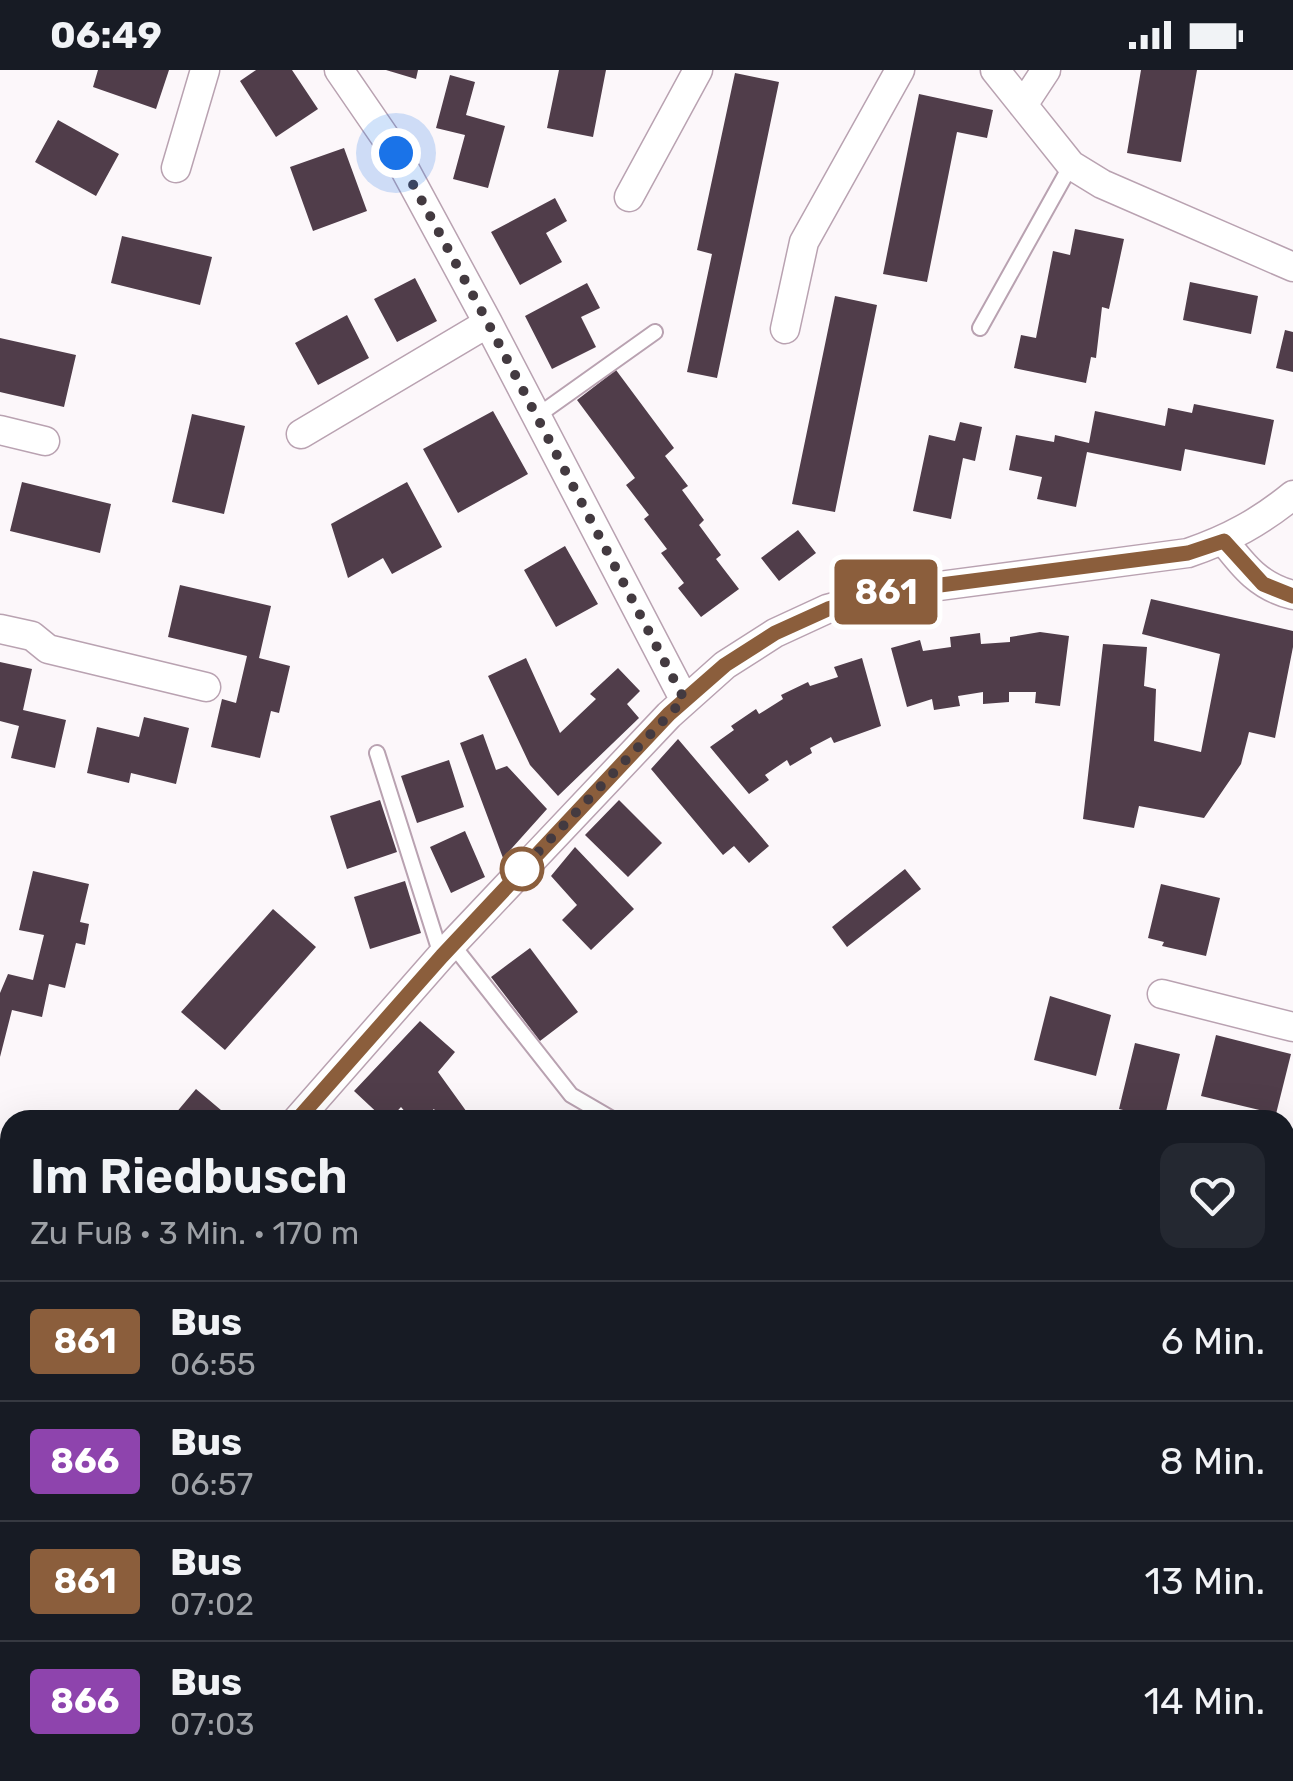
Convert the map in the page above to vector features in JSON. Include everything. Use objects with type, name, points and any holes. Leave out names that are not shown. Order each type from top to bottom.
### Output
[{"type":"street","points":[[176,168],[205,70]]},
{"type":"street","points":[[338,70],[396,153],[684,699]]},
{"type":"street","points":[[630,196],[698,70]]},
{"type":"street","points":[[786,329],[804,242],[900,70]]},
{"type":"street","points":[[994,70],[1071,165],[1102,184],[1293,267]]},
{"type":"street","points":[[1023,105],[1046,70]]},
{"type":"street","points":[[301,434],[488,323]]},
{"type":"street","points":[[0,430],[46,441]]},
{"type":"street","points":[[306,1110],[447,950],[684,699],[725,665],[775,633],[828,609],[886,592],[1188,553],[1259,523],[1293,495]]},
{"type":"street","points":[[1224,541],[1263,584],[1293,596]]},
{"type":"street","points":[[0,629],[32,636],[48,650],[206,687]]},
{"type":"street","points":[[1162,994],[1293,1026]]},
{"type":"lane","points":[[980,328],[1071,165]]},
{"type":"lane","points":[[537,416],[655,332]]},
{"type":"lane","points":[[377,752],[447,950],[571,1094],[597,1110]]},
{"type":"building","points":[[98,70],[169,70],[156,109],[93,87]]},
{"type":"building","points":[[256,70],[292,70],[318,109],[276,137],[240,81]]},
{"type":"building","points":[[386,70],[418,70],[416,79]]},
{"type":"building","points":[[559,70],[606,70],[593,137],[547,128]]},
{"type":"building","points":[[1141,70],[1197,70],[1181,162],[1127,153]]},
{"type":"building","points":[[735,73],[779,82],[717,378],[687,372],[712,254],[697,250]]},
{"type":"building","points":[[450,75],[475,82],[466,115],[505,126],[488,188],[453,179],[465,135],[436,128]]},
{"type":"building","points":[[919,94],[993,110],[987,138],[957,132],[927,282],[883,274]]},
{"type":"building","points":[[58,120],[119,154],[96,196],[35,162]]},
{"type":"building","points":[[344,148],[367,211],[313,231],[290,167]]},
{"type":"building","points":[[555,198],[567,221],[546,233],[562,262],[520,285],[491,232]]},
{"type":"building","points":[[1075,229],[1124,239],[1109,309],[1102,307],[1096,358],[1091,357],[1086,383],[1014,368],[1021,335],[1036,338],[1053,251],[1070,255]]},
{"type":"building","points":[[122,236],[212,257],[200,305],[111,283]]},
{"type":"building","points":[[415,278],[437,321],[397,342],[374,299]]},
{"type":"building","points":[[1190,282],[1258,296],[1251,334],[1183,320]]},
{"type":"building","points":[[587,283],[600,308],[581,317],[596,347],[552,369],[525,316]]},
{"type":"building","points":[[835,296],[877,305],[835,512],[792,504]]},
{"type":"building","points":[[347,315],[369,358],[318,385],[295,343]]},
{"type":"building","points":[[1285,330],[1293,332],[1293,372],[1276,368]]},
{"type":"building","points":[[0,338],[76,355],[64,407],[0,392]]},
{"type":"building","points":[[616,370],[674,448],[665,456],[688,486],[682,490],[704,520],[699,525],[721,555],[716,559],[739,589],[701,617],[678,588],[684,583],[661,553],[667,549],[644,519],[649,515],[626,485],[635,478],[577,400]]},
{"type":"building","points":[[1194,404],[1274,420],[1265,465],[1185,449],[1181,471],[1087,452],[1076,507],[1037,499],[1042,477],[1009,470],[1016,435],[1054,442],[1055,435],[1089,443],[1095,411],[1165,426],[1168,408],[1192,413]]},
{"type":"building","points":[[493,411],[528,474],[458,513],[423,449]]},
{"type":"building","points":[[192,414],[245,426],[224,514],[172,502]]},
{"type":"building","points":[[960,422],[982,427],[975,461],[963,458],[951,519],[913,511],[929,435],[955,441]]},
{"type":"building","points":[[22,482],[111,504],[100,553],[10,531]]},
{"type":"building","points":[[407,482],[442,547],[392,574],[383,558],[348,578],[331,524]]},
{"type":"building","points":[[798,530],[816,553],[779,581],[761,558]]},
{"type":"building","points":[[565,546],[598,604],[556,627],[524,570]]},
{"type":"building","points":[[180,585],[271,606],[259,658],[290,666],[279,713],[271,711],[260,758],[211,747],[222,699],[236,703],[247,656],[168,637]]},
{"type":"building","points":[[1151,599],[1293,631],[1275,738],[1249,732],[1241,764],[1204,818],[1139,806],[1134,828],[1083,819],[1103,644],[1147,647],[1144,686],[1156,689],[1154,741],[1201,752],[1220,654],[1142,634]]},
{"type":"building","points":[[1040,632],[1069,636],[1060,706],[1035,703],[1036,692],[1009,692],[1009,702],[983,704],[983,692],[958,696],[960,706],[934,710],[932,699],[907,707],[891,648],[920,640],[923,651],[951,647],[950,637],[980,633],[981,644],[1010,642],[1010,637]]},
{"type":"building","points":[[526,658],[560,733],[596,699],[590,694],[618,668],[640,691],[627,704],[639,718],[558,796],[530,765],[488,676]]},
{"type":"building","points":[[862,658],[881,726],[834,743],[831,737],[810,748],[812,753],[790,766],[787,760],[765,775],[769,780],[749,794],[710,747],[756,709],[759,714],[783,699],[781,695],[808,682],[810,686],[838,677],[834,667]]},
{"type":"building","points":[[0,662],[32,669],[23,710],[66,720],[55,768],[11,758],[19,726],[0,721]]},
{"type":"building","points":[[144,717],[189,728],[176,784],[131,773],[129,783],[87,773],[97,727],[139,737]]},
{"type":"building","points":[[483,734],[496,770],[507,766],[547,809],[503,858],[460,743]]},
{"type":"building","points":[[678,739],[769,846],[749,863],[734,846],[723,855],[651,769]]},
{"type":"building","points":[[449,760],[464,807],[417,823],[401,776]]},
{"type":"building","points":[[380,800],[397,852],[347,869],[330,816]]},
{"type":"building","points":[[619,800],[662,843],[628,877],[585,835]]},
{"type":"building","points":[[465,831],[485,877],[451,893],[430,847]]},
{"type":"building","points":[[575,847],[634,909],[591,950],[562,920],[577,905],[551,876]]},
{"type":"building","points":[[905,869],[921,889],[847,947],[832,927]]},
{"type":"building","points":[[33,871],[89,884],[80,922],[89,924],[85,945],[76,943],[65,988],[49,984],[42,1017],[12,1010],[0,1057],[0,993],[8,974],[33,980],[44,935],[19,930]]},
{"type":"building","points":[[405,881],[421,933],[370,949],[354,897]]},
{"type":"building","points":[[1161,884],[1220,898],[1206,956],[1162,946],[1164,942],[1148,938]]},
{"type":"building","points":[[273,909],[316,947],[225,1050],[181,1012]]},
{"type":"building","points":[[530,948],[578,1012],[540,1041],[491,977]]},
{"type":"building","points":[[1050,996],[1111,1015],[1096,1076],[1034,1060]]},
{"type":"building","points":[[420,1021],[455,1052],[438,1072],[465,1110],[374,1110],[354,1091]]},
{"type":"building","points":[[1216,1035],[1291,1054],[1277,1110],[1259,1110],[1201,1096]]},
{"type":"building","points":[[1135,1043],[1180,1054],[1166,1110],[1119,1109]]},
{"type":"building","points":[[196,1089],[221,1110],[178,1110]]},
{"type":"bus line","name":"861","points":[[305,1110],[442,956],[669,714],[725,665],[775,633],[828,609],[886,592],[1188,553],[1224,541],[1263,584],[1293,596]]},
{"type":"route","points":[[396,153],[684,699],[522,869]]}]
